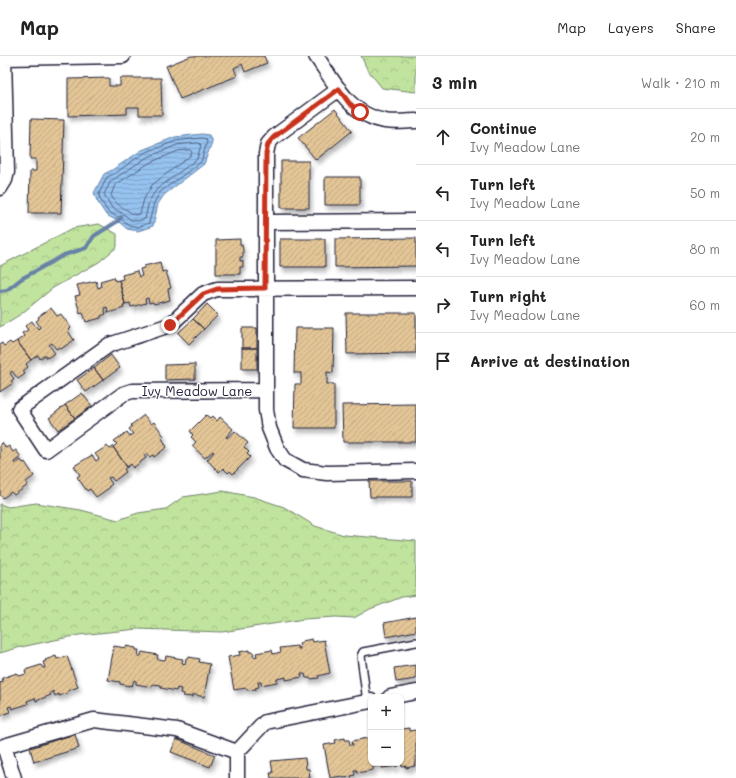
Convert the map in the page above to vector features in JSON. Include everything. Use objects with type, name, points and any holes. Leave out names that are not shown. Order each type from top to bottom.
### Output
[{"type":"street","points":[[0,188],[6,180],[7,172],[2,58],[123,56]]},
{"type":"street","points":[[316,56],[349,103],[360,112],[373,118],[386,121],[416,121]]},
{"type":"street","name":"Ivy Meadow Lane","points":[[339,89],[274,137],[268,144],[266,154],[265,288],[266,410],[269,428],[277,448],[285,460],[303,470],[327,473],[416,471]]},
{"type":"street","points":[[266,222],[416,221]]},
{"type":"street","name":"Ivy Meadow Lane","points":[[266,390],[132,391],[123,394],[46,450],[19,409],[109,345],[170,325],[203,294],[217,289],[416,288]]},
{"type":"street","points":[[404,694],[416,692]]},
{"type":"street","points":[[237,778],[237,752],[265,722],[368,701]]},
{"type":"street","points":[[14,778],[4,746],[94,720],[176,730],[237,752]]},
{"type":"lane","points":[[368,695],[361,656],[363,652],[416,642]]},
{"type":"green space","points":[[361,56],[416,56],[416,92],[382,88],[367,69]]},
{"type":"green space","points":[[99,224],[117,234],[117,247],[99,262],[53,288],[21,314],[0,327],[0,266],[73,228]]},
{"type":"green space","points":[[223,491],[254,497],[284,507],[315,526],[344,535],[416,541],[416,595],[402,597],[370,609],[354,618],[336,617],[304,619],[222,632],[138,629],[79,635],[0,653],[0,504],[8,507],[36,503],[81,510],[118,520],[138,513],[166,509],[183,497]]},
{"type":"water","points":[[202,134],[209,135],[212,142],[204,164],[164,195],[158,204],[153,226],[138,231],[127,229],[118,221],[106,215],[94,193],[104,174],[142,150],[175,137]]},
{"type":"building","points":[[191,56],[264,56],[267,63],[245,72],[242,64],[234,68],[237,76],[180,99],[166,66]]},
{"type":"building","points":[[109,78],[109,86],[120,86],[120,78],[161,78],[162,115],[139,115],[139,107],[127,107],[127,114],[68,116],[68,79]]},
{"type":"building","points":[[335,109],[352,131],[316,160],[298,138]]},
{"type":"building","points":[[31,119],[64,120],[61,213],[29,213],[30,171],[36,171],[36,159],[30,159]]},
{"type":"building","points":[[281,161],[309,161],[309,208],[281,208]]},
{"type":"building","points":[[325,177],[360,177],[360,205],[325,205]]},
{"type":"building","points":[[416,238],[416,266],[335,267],[335,239]]},
{"type":"building","points":[[240,239],[243,257],[240,257],[240,261],[243,261],[243,267],[240,267],[240,274],[216,274],[216,240]]},
{"type":"building","points":[[280,239],[325,239],[325,267],[280,267]]},
{"type":"building","points":[[160,262],[162,272],[166,271],[171,288],[168,289],[170,300],[154,304],[153,302],[149,303],[148,298],[145,299],[146,303],[131,307],[130,303],[125,304],[119,280],[123,279],[122,275],[137,271],[139,277],[142,276],[140,269],[144,268],[144,266]]},
{"type":"building","points":[[114,277],[115,281],[119,280],[125,304],[123,305],[124,308],[108,313],[107,307],[104,308],[106,314],[101,316],[101,318],[86,322],[83,312],[80,313],[75,296],[80,295],[77,285],[96,281],[98,288],[101,287],[100,281]]},
{"type":"building","points":[[207,304],[218,315],[204,329],[193,319]]},
{"type":"building","points":[[51,308],[57,316],[61,314],[71,328],[68,331],[74,340],[61,349],[60,347],[56,349],[52,343],[49,345],[55,353],[47,358],[45,355],[40,359],[38,355],[31,360],[17,341],[24,336],[22,333],[28,330],[25,326],[32,321],[38,329],[40,327],[36,321],[39,319],[38,317]]},
{"type":"building","points":[[346,313],[416,313],[416,353],[347,354]]},
{"type":"building","points":[[193,319],[204,329],[189,344],[178,333]]},
{"type":"building","points":[[242,328],[257,328],[257,348],[242,348]]},
{"type":"building","points":[[295,328],[334,328],[333,373],[327,372],[327,384],[334,384],[334,428],[294,428],[295,384],[301,384],[301,373],[294,373]]},
{"type":"building","points":[[17,341],[31,360],[26,364],[28,367],[23,371],[25,374],[18,379],[12,371],[10,373],[14,379],[11,381],[13,383],[0,392],[0,344],[2,343],[4,346],[10,342],[12,344]]},
{"type":"building","points":[[242,348],[257,348],[257,369],[242,369]]},
{"type":"building","points":[[111,355],[120,368],[103,380],[94,368]]},
{"type":"building","points":[[195,364],[195,379],[165,380],[165,365]]},
{"type":"building","points":[[94,368],[103,380],[86,392],[77,380]]},
{"type":"building","points":[[82,393],[92,406],[75,418],[65,405]]},
{"type":"building","points":[[416,404],[416,442],[343,442],[342,405]]},
{"type":"building","points":[[65,405],[75,418],[58,430],[49,418]]},
{"type":"building","points":[[144,415],[151,424],[154,422],[164,436],[162,438],[167,447],[154,457],[153,455],[149,457],[146,453],[144,455],[146,458],[133,468],[131,464],[127,467],[113,447],[117,444],[114,441],[127,432],[130,436],[133,434],[129,429],[132,426],[131,425]]},
{"type":"building","points":[[206,415],[210,418],[212,416],[217,421],[220,417],[233,429],[226,437],[227,438],[235,431],[248,443],[244,447],[249,452],[247,454],[250,457],[233,474],[230,471],[228,473],[223,468],[219,472],[207,460],[214,452],[213,451],[205,458],[192,446],[196,442],[191,437],[193,435],[190,431]]},
{"type":"building","points":[[2,442],[6,448],[9,446],[13,452],[16,450],[21,457],[14,462],[15,464],[21,460],[23,463],[25,462],[34,476],[26,482],[28,485],[14,495],[11,492],[3,498],[0,495],[0,444]]},
{"type":"building","points":[[107,446],[110,449],[113,447],[127,467],[124,469],[126,472],[114,481],[111,477],[108,478],[112,484],[108,487],[109,488],[96,497],[90,489],[87,491],[77,477],[80,475],[74,466],[92,455],[96,461],[99,459],[95,454]]},
{"type":"building","points":[[369,481],[412,481],[412,497],[370,497]]},
{"type":"building","points":[[416,617],[416,631],[386,637],[384,623]]},
{"type":"building","points":[[312,639],[313,642],[324,640],[330,673],[318,676],[319,678],[310,679],[306,678],[305,674],[301,674],[302,677],[286,680],[286,677],[277,679],[277,682],[261,685],[261,682],[258,682],[259,687],[255,688],[256,689],[247,690],[246,688],[234,690],[228,657],[240,655],[239,652],[249,650],[249,652],[253,652],[254,657],[257,656],[256,653],[272,650],[273,654],[281,652],[280,648],[297,646],[298,649],[300,649],[299,643]]},
{"type":"building","points":[[114,646],[136,648],[136,650],[139,650],[138,656],[141,656],[142,652],[158,655],[157,659],[165,660],[166,656],[183,659],[182,663],[185,664],[186,658],[189,657],[200,659],[199,662],[210,664],[204,697],[196,695],[192,695],[192,697],[183,696],[184,694],[180,693],[181,689],[177,688],[176,691],[161,688],[161,685],[153,684],[152,687],[136,684],[136,681],[134,680],[132,686],[129,686],[120,684],[120,682],[108,680]]},
{"type":"building","points":[[56,656],[57,659],[67,656],[78,687],[59,696],[59,694],[55,696],[53,691],[50,693],[51,695],[36,701],[35,698],[27,701],[28,704],[12,709],[11,706],[8,707],[10,712],[0,716],[0,683],[3,682],[2,678],[17,673],[19,676],[26,674],[25,670],[41,665],[45,668],[43,662],[46,661],[45,660]]},
{"type":"building","points":[[416,665],[416,679],[396,682],[394,668]]},
{"type":"building","points":[[409,728],[409,731],[416,730],[416,764],[414,764],[415,766],[406,768],[406,766],[402,767],[402,766],[404,766],[404,729]]},
{"type":"building","points":[[75,734],[79,748],[34,762],[30,748]]},
{"type":"building","points":[[345,738],[345,740],[349,740],[350,745],[353,745],[352,741],[368,738],[368,766],[378,766],[373,767],[373,770],[357,773],[357,770],[354,770],[355,775],[351,776],[352,777],[343,778],[342,776],[330,778],[324,745],[336,743],[335,740]]},
{"type":"building","points":[[176,739],[215,755],[210,767],[171,752]]},
{"type":"building","points":[[305,758],[306,769],[309,769],[310,778],[271,778],[270,773],[273,773],[271,761]]},
{"type":"building","points":[[382,766],[398,766],[382,768]]},
{"type":"waterway","points":[[0,291],[7,290],[21,279],[64,255],[86,248],[94,236],[118,221],[121,217]]},
{"type":"route","points":[[170,325],[203,294],[217,289],[265,288],[266,154],[268,144],[274,137],[339,89],[349,103],[360,112]]}]
